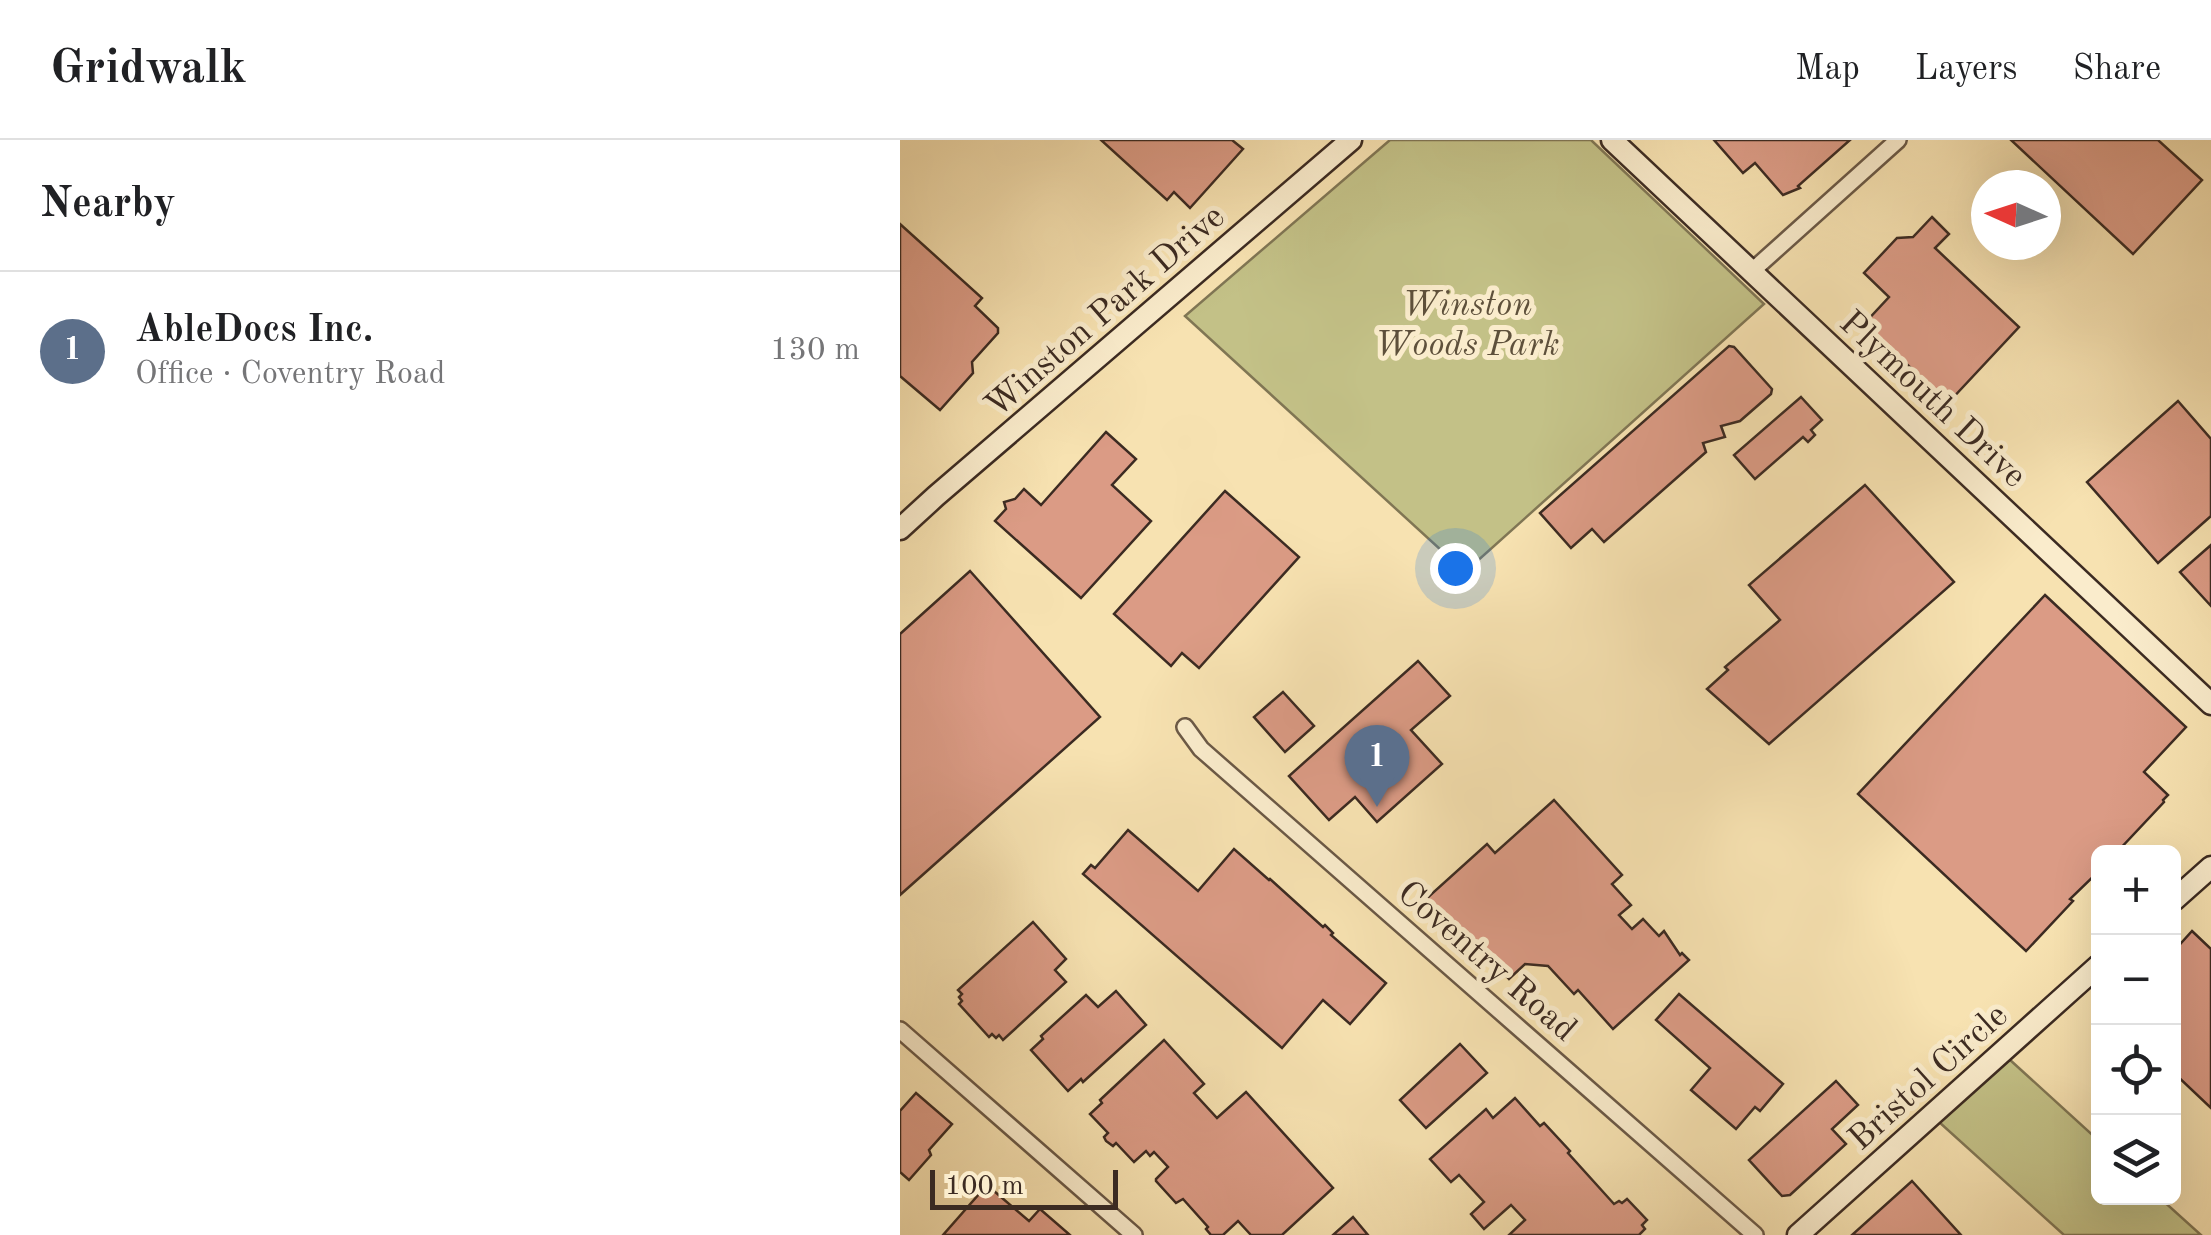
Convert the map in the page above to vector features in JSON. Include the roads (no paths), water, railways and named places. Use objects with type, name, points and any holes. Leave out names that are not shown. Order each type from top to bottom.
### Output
[{"type":"street","name":"Winston Park Drive","points":[[900,529],[1351,140]]},
{"type":"street","name":"Plymouth Drive","points":[[1612,140],[2211,704]]},
{"type":"street","points":[[1750,272],[1898,140]]},
{"type":"street","name":"Coventry Road","points":[[1186,727],[1201,749],[1755,1235]]},
{"type":"street","points":[[2181,894],[2211,867]]},
{"type":"street","name":"Bristol Circle","points":[[1798,1235],[2091,972]]},
{"type":"street","points":[[900,1030],[1134,1235]]},
{"type":"place","name":"AbleDocs Inc.","points":[[1377,807]]},
{"type":"park label","name":"Winston Woods Park","points":[[1467,323]]}]
